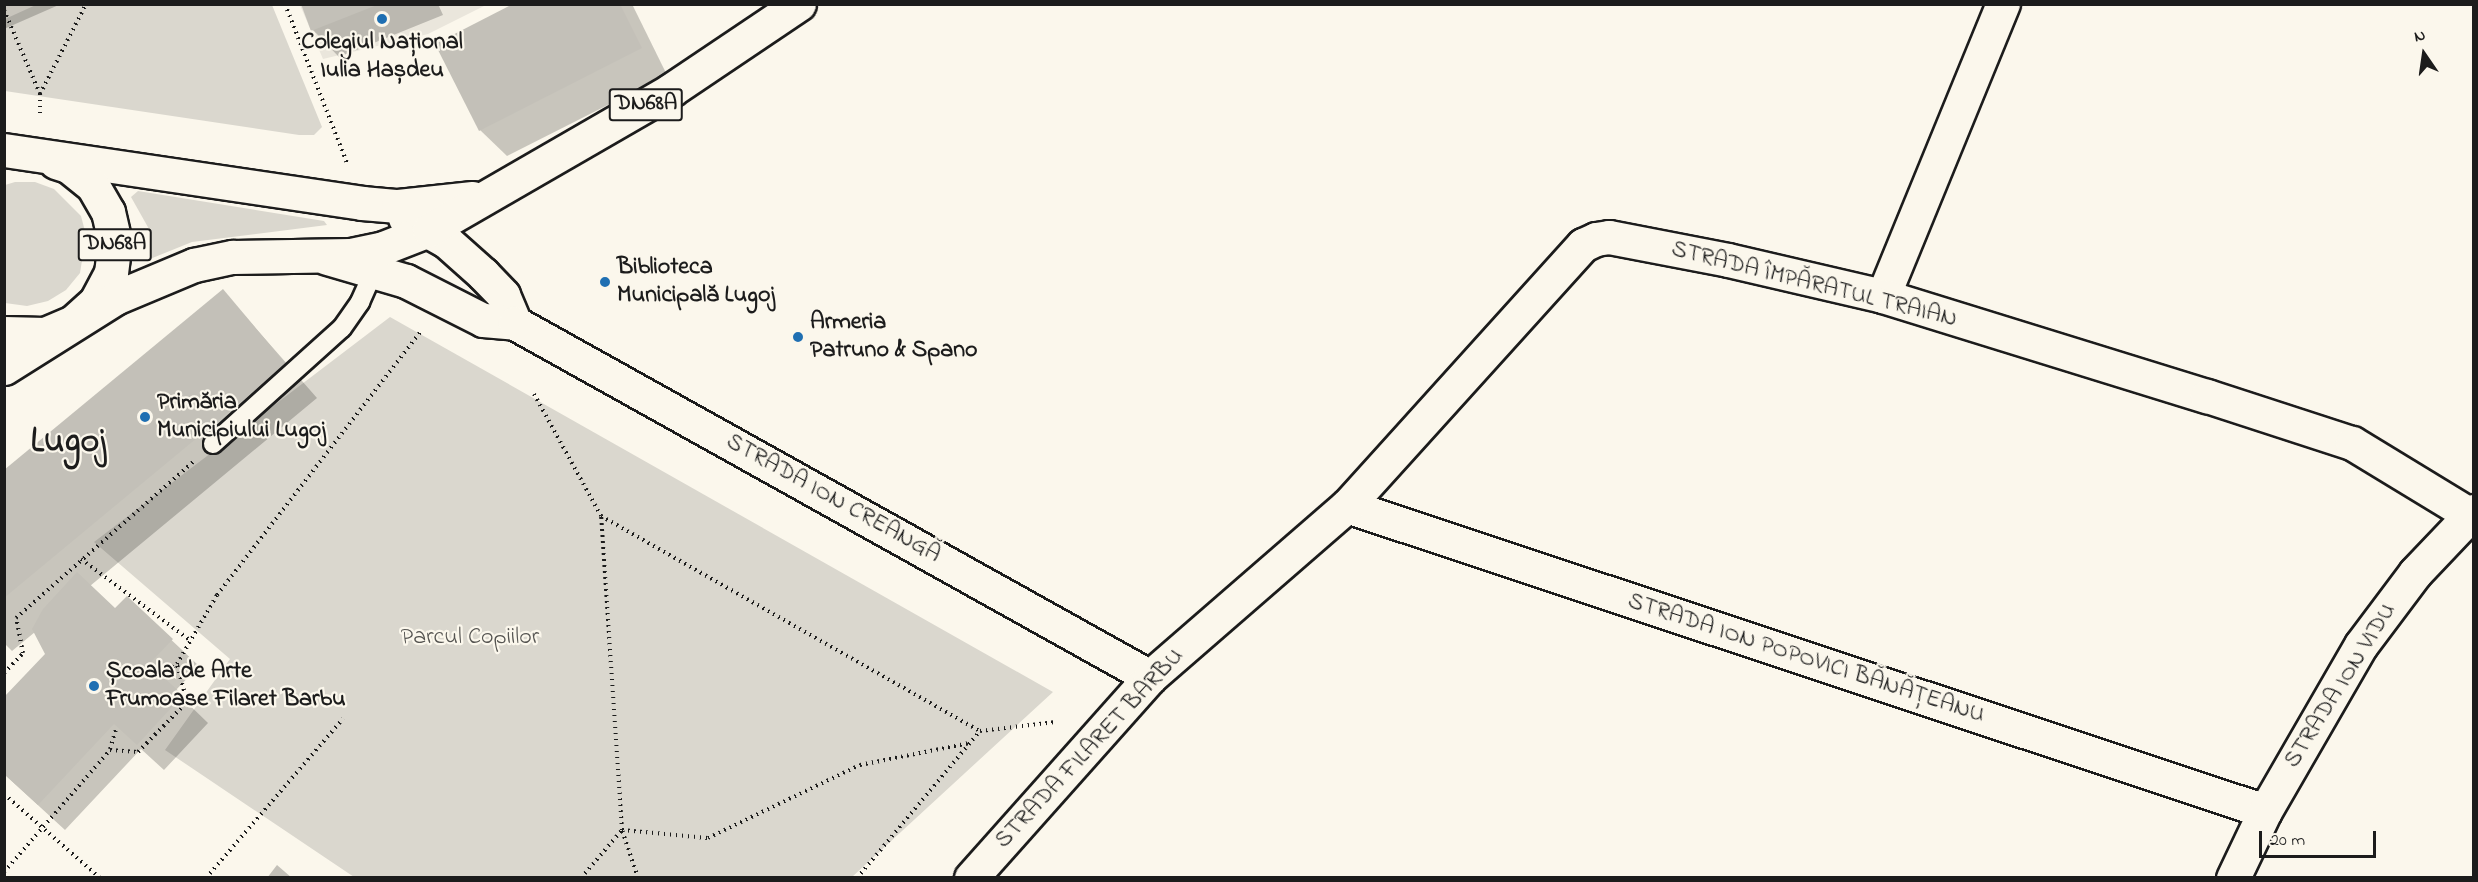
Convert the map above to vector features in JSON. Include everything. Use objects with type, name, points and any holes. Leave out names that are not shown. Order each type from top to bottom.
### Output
[{"type":"street","name":"DN68A","points":[[4,333],[45,334],[73,322],[151,280],[194,265],[233,257],[351,255],[379,259],[672,90],[798,4]]},
{"type":"street","points":[[1883,296],[2003,4]]},
{"type":"street","points":[[4,150],[38,156]]},
{"type":"street","name":"DN68A","points":[[4,157],[38,156],[362,203],[398,206],[486,196]]},
{"type":"street","name":"DN68A","points":[[38,156],[68,166],[93,186],[108,212],[115,242],[111,273],[96,301],[73,322]]},
{"type":"street","points":[[362,203],[429,230],[503,295],[515,323]]},
{"type":"street","name":"STRADA ÎMPĂRATUL TRAIAN","points":[[1347,506],[1583,245],[1596,239],[1609,237],[1728,260],[1883,296],[2352,443],[2471,513]]},
{"type":"street","name":"STRADA ION CREANGĂ","points":[[379,259],[427,290],[483,320],[515,323],[1150,677]]},
{"type":"street","points":[[4,368],[73,322]]},
{"type":"street","name":"STRADA FILARET BARBU","points":[[971,878],[1150,677],[1347,506]]},
{"type":"street","name":"STRADA ION POPOVICI BĂNĂȚEANU","points":[[1347,506],[2265,811]]},
{"type":"street","name":"STRADA ION VIDU","points":[[2233,878],[2265,811],[2361,645],[2415,573],[2471,513]]},
{"type":"lane","points":[[213,444],[342,328],[360,302],[379,259]]},
{"type":"path","points":[[40,94],[86,4]]},
{"type":"path","points":[[285,4],[347,163]]},
{"type":"path","points":[[4,10],[40,94],[40,113]]},
{"type":"path","points":[[163,674],[177,664],[217,595],[425,326]]},
{"type":"path","points":[[534,394],[601,516],[622,830],[638,878]]},
{"type":"path","points":[[4,673],[23,653],[16,618],[213,444]]},
{"type":"path","points":[[601,516],[980,731],[1055,722]]},
{"type":"path","points":[[81,559],[191,641]]},
{"type":"path","points":[[110,750],[138,752],[187,702],[177,664]]},
{"type":"path","points":[[206,878],[343,719]]},
{"type":"path","points":[[4,872],[110,750],[116,729]]},
{"type":"path","points":[[857,878],[980,731]]},
{"type":"path","points":[[622,830],[708,838],[860,765],[970,743]]},
{"type":"path","points":[[4,794],[100,878]]},
{"type":"path","points":[[581,878],[622,830]]},
{"type":"shaded area","name":"Colegiul Național Iulia Hașdeu","points":[[300,5],[486,5],[428,34],[323,59]]},
{"type":"green space","points":[[38,4],[272,5],[322,127],[314,135],[299,135],[5,91],[5,19]]},
{"type":"green space","points":[[15,182],[35,182],[54,189],[81,216],[86,235],[80,273],[66,290],[48,301],[27,306],[5,303],[5,185]]},
{"type":"green space","points":[[138,191],[324,221],[327,225],[192,242],[145,261],[149,229],[131,197]]},
{"type":"green space","name":"Parcul Copiilor","points":[[390,317],[1053,692],[852,877],[354,877],[165,750],[230,659],[94,542]]},
{"type":"building","points":[[301,4],[377,4],[377,5],[311,31]]},
{"type":"building","points":[[513,4],[620,4],[642,48],[479,131],[435,44]]},
{"type":"building","name":"Primăria Municipiului Lugoj","points":[[223,289],[286,364],[4,598],[4,470]]},
{"type":"building","name":"Școala de Arte Frumoase Filaret Barbu","points":[[77,572],[115,608],[127,596],[173,639],[149,664],[183,695],[137,745],[114,724],[38,805],[4,774],[4,697],[45,654],[32,629],[43,609]]},
{"type":"building","points":[[277,865],[292,878],[267,878]]},
{"type":"place","name":"Colegiul Național Iulia Hașdeu","points":[[382,19]]},
{"type":"place","name":"Biblioteca Municipală Lugoj","points":[[605,282]]},
{"type":"place","name":"Armeria Patruno & Spano","points":[[798,337]]},
{"type":"place","name":"Primăria Municipiului Lugoj","points":[[145,417]]},
{"type":"place","name":"Școala de Arte Frumoase Filaret Barbu","points":[[94,686]]},
{"type":"district","name":"Lugoj","points":[[68,443]]}]
